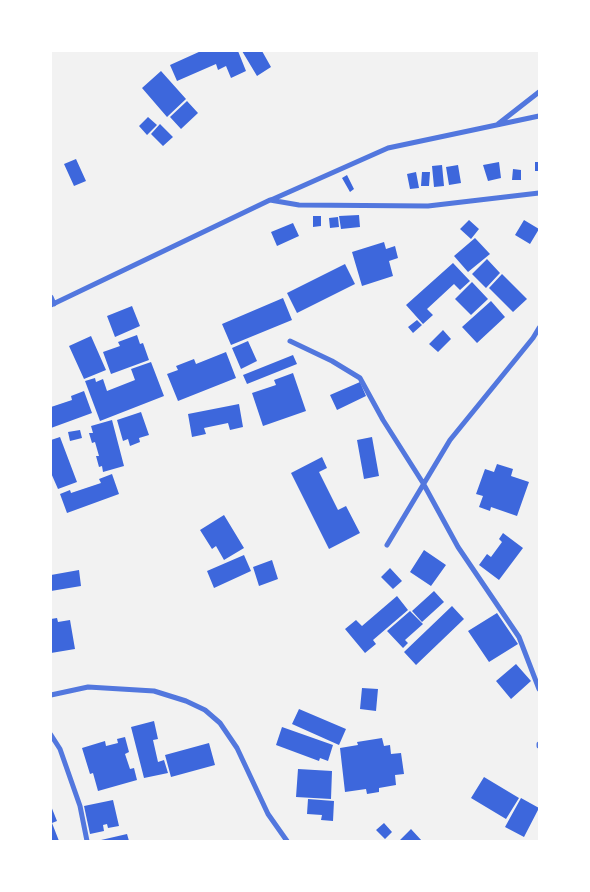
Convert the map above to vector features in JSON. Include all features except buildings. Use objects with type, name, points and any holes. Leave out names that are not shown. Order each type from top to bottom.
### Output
[{"type":"street","points":[[496,126],[539,92]]},
{"type":"street","points":[[51,297],[53,304],[270,200],[388,148],[539,116]]},
{"type":"street","points":[[270,200],[299,205],[428,206],[539,193]]},
{"type":"street","points":[[386,545],[450,440],[533,338],[539,328]]},
{"type":"street","points":[[533,338],[539,344]]},
{"type":"street","points":[[290,341],[332,361],[360,378],[383,420],[423,483],[458,547],[519,637],[539,689]]},
{"type":"street","points":[[51,695],[88,686],[154,691],[186,700],[205,710],[220,723],[237,748],[268,814],[287,841]]},
{"type":"street","points":[[51,736],[60,749],[69,773],[80,806],[87,841]]}]
